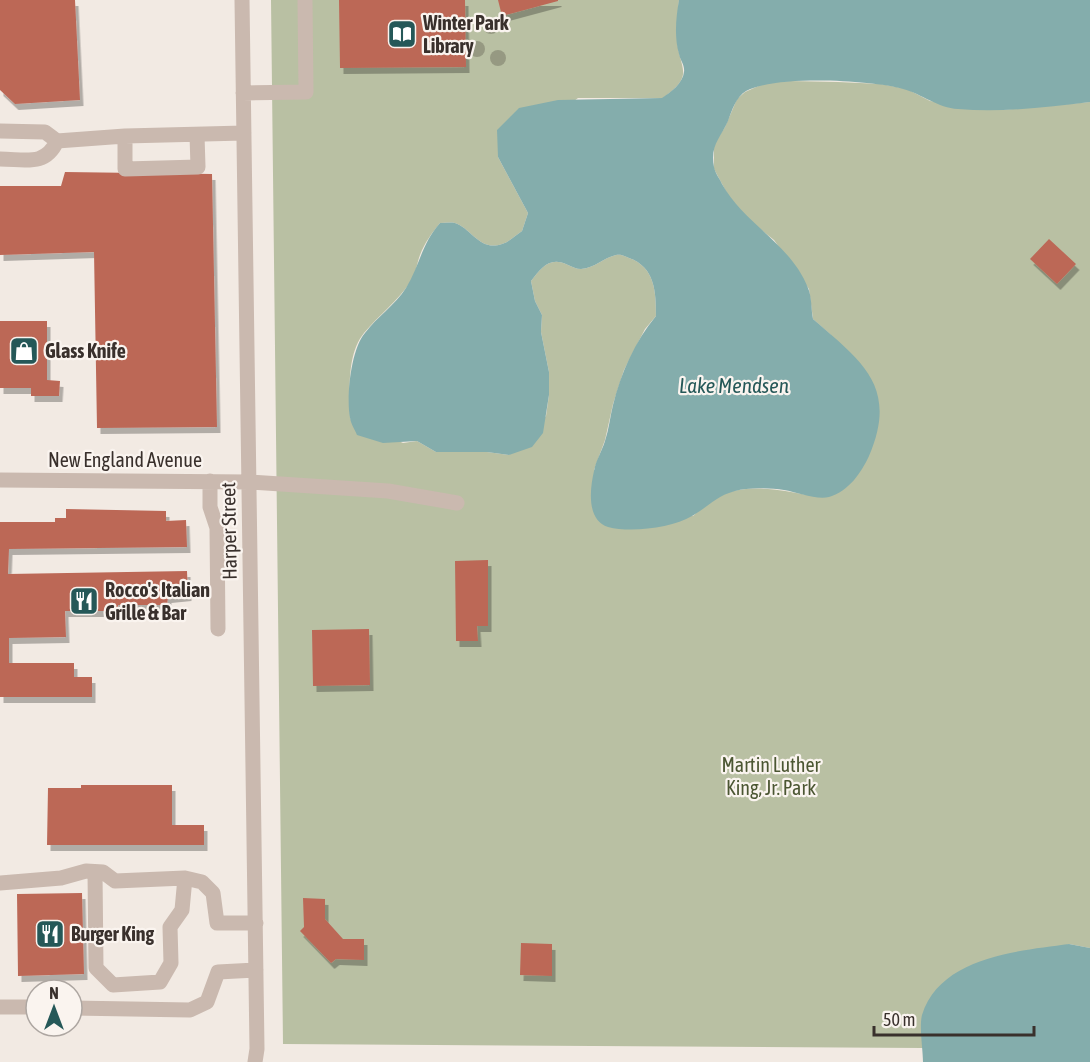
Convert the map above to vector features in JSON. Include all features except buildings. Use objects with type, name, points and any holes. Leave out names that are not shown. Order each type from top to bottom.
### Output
[{"type":"street","name":"Harper Street","points":[[242,0],[256,923],[257,1049],[255,1062]]},
{"type":"street","points":[[243,93],[306,92],[305,0]]},
{"type":"street","points":[[0,132],[45,132],[57,141],[125,136],[244,134]]},
{"type":"street","points":[[125,136],[125,169],[198,167],[197,135]]},
{"type":"street","points":[[0,159],[42,159],[52,153],[57,141]]},
{"type":"street","name":"New England Avenue","points":[[0,480],[250,482],[388,491],[457,503]]},
{"type":"street","points":[[210,481],[210,507],[216,528],[218,628]]},
{"type":"street","points":[[0,883],[61,878],[86,871],[103,872],[115,881],[185,878],[202,882],[213,893],[216,923],[256,923]]},
{"type":"street","points":[[95,872],[96,968],[113,985],[160,982],[171,963],[170,927],[182,910],[185,878]]},
{"type":"street","points":[[84,1008],[190,1010],[207,1002],[218,972],[256,970]]},
{"type":"street","points":[[0,1007],[24,1007]]},
{"type":"green space","name":"Martin Luther King, Jr. Park","points":[[271,0],[679,0],[677,39],[683,71],[679,83],[663,98],[578,98],[498,157],[528,213],[522,231],[507,242],[494,246],[482,242],[455,223],[440,223],[424,246],[411,281],[358,342],[350,374],[350,419],[403,443],[417,441],[436,452],[487,452],[509,455],[546,416],[549,395],[549,372],[541,332],[542,315],[535,301],[531,281],[543,267],[551,262],[581,269],[591,267],[611,256],[623,255],[638,262],[649,274],[654,289],[656,316],[645,329],[624,370],[605,440],[594,470],[693,516],[712,500],[737,490],[773,489],[807,495],[831,335],[813,319],[809,289],[774,240],[744,216],[728,195],[714,169],[714,144],[725,127],[737,99],[745,92],[765,83],[790,81],[881,84],[907,89],[930,101],[1002,110],[1090,102],[1090,948],[1069,944],[922,1017],[923,1048],[283,1044]]},
{"type":"water","name":"Lake Mendsen","points":[[679,0],[1090,0],[1090,102],[1008,110],[958,109],[944,106],[910,91],[888,86],[847,81],[800,81],[760,86],[746,91],[735,104],[713,153],[716,174],[742,211],[790,259],[808,288],[813,319],[860,362],[877,393],[880,411],[877,432],[869,456],[858,475],[843,490],[824,498],[778,489],[746,489],[723,496],[692,516],[674,524],[628,530],[608,527],[601,523],[596,518],[591,503],[591,486],[595,467],[606,436],[620,381],[635,347],[656,316],[654,289],[649,274],[638,262],[619,255],[611,256],[591,267],[581,269],[551,262],[543,267],[531,281],[535,301],[542,315],[541,332],[549,372],[549,395],[543,433],[532,447],[509,455],[487,452],[436,452],[417,441],[383,443],[357,435],[349,409],[351,374],[356,350],[365,333],[406,288],[429,239],[440,223],[455,223],[482,242],[494,246],[507,242],[522,231],[528,213],[498,157],[497,130],[519,108],[558,100],[662,98],[665,96],[679,83],[684,72],[676,41]]},
{"type":"water","points":[[1069,944],[1090,948],[1090,1062],[923,1062],[922,1015],[931,996],[945,980],[983,960],[1005,954]]},
{"type":"place","name":"Winter Park Library","points":[[402,34]]},
{"type":"place","name":"Glass Knife","points":[[24,351]]},
{"type":"place","name":"Rocco's Italian Grille & Bar","points":[[84,601]]},
{"type":"place","name":"Burger King","points":[[50,934]]}]
